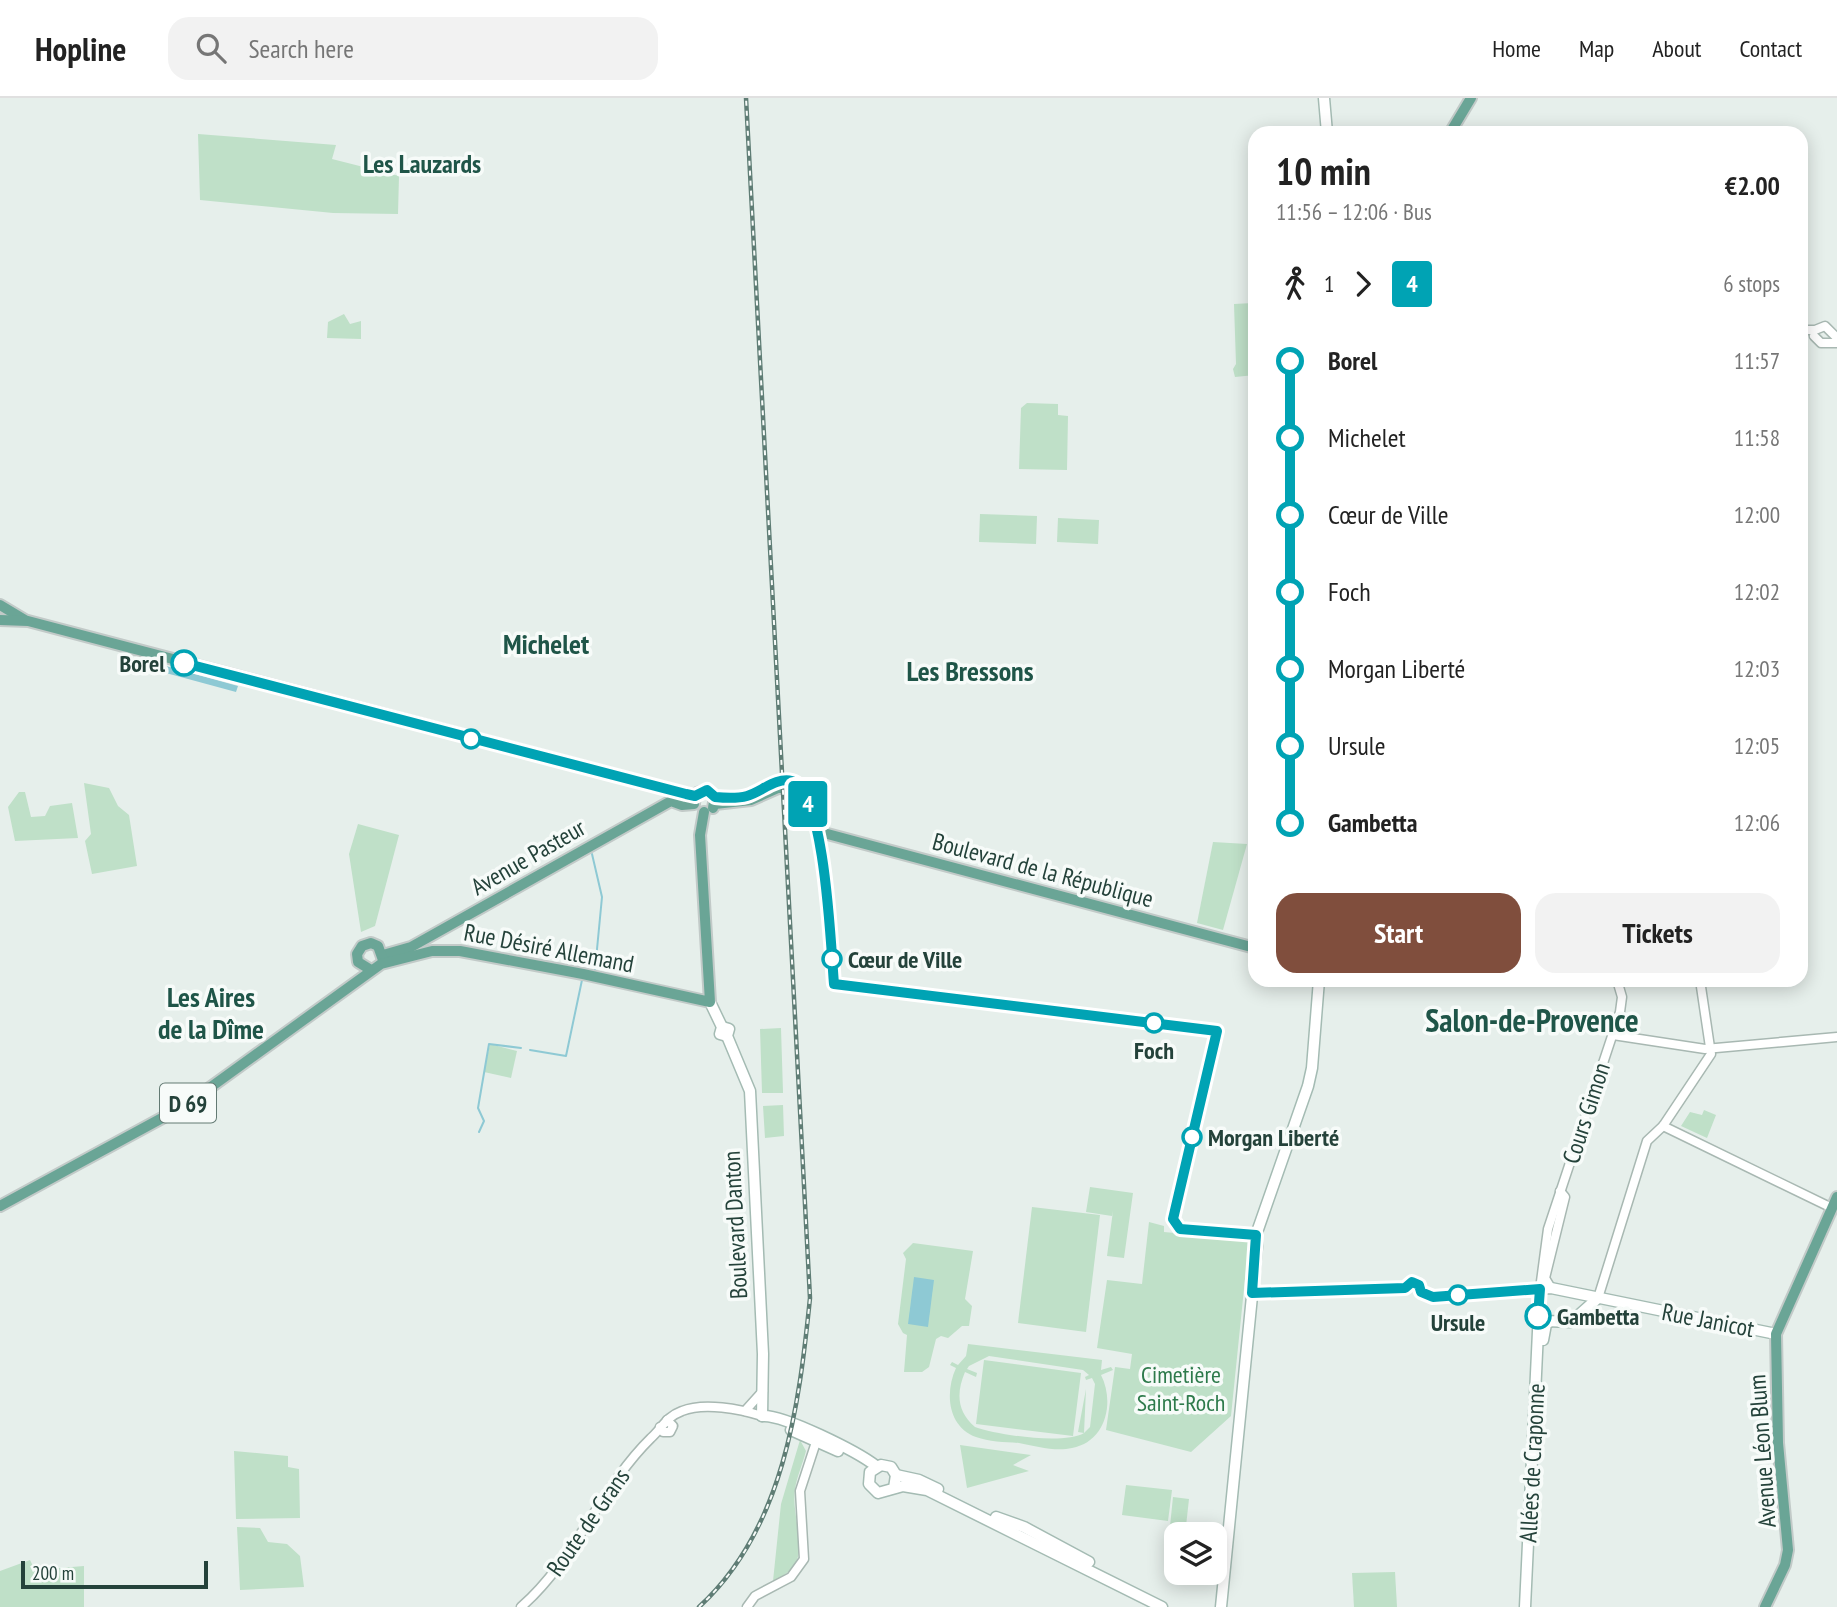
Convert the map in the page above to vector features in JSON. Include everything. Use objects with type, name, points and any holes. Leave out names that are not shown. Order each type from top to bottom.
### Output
[{"type":"main road","points":[[1324,98],[1326,126]]},
{"type":"main road","points":[[1454,126],[1471,98]]},
{"type":"main road","points":[[0,605],[26,620]]},
{"type":"main road","points":[[0,620],[26,620],[449,733],[694,800],[704,812],[715,801],[707,790],[694,800]]},
{"type":"main road","name":"Boulevard de la République","points":[[715,801],[747,796],[785,780],[797,783],[806,791],[808,807],[820,832],[1248,946]]},
{"type":"main road","name":"Avenue Pasteur","points":[[372,967],[671,801],[682,805],[694,800]]},
{"type":"main road","name":"Boulevard Danton","points":[[704,812],[700,835],[710,1002],[750,1091],[762,1416]]},
{"type":"main road","points":[[428,938],[432,951]]},
{"type":"main road","name":"Rue Désiré Allemand","points":[[372,967],[432,951],[460,951],[710,1002]]},
{"type":"main road","name":"D 69","points":[[0,1206],[178,1110],[372,967]]},
{"type":"main road","points":[[1224,1607],[1230,1564],[1227,1550],[1256,1235],[1308,1086],[1317,987]]},
{"type":"main road","points":[[1776,1334],[1837,1197]]},
{"type":"main road","name":"Rue Janicot","points":[[1545,1289],[1776,1334]]},
{"type":"main road","name":"Allées de Craponne","points":[[1528,1607],[1545,1289]]},
{"type":"main road","points":[[1573,1293],[1580,1302],[1580,1312]]},
{"type":"main road","points":[[1544,1320],[1571,1322],[1598,1298]]},
{"type":"main road","name":"Avenue Léon Blum","points":[[1765,1607],[1785,1565],[1788,1538],[1777,1443],[1776,1334]]},
{"type":"main road","points":[[762,1416],[772,1415],[873,1469],[886,1465],[896,1475],[919,1480],[987,1514],[1024,1527],[1172,1607]]},
{"type":"main road","points":[[873,1469],[868,1480],[873,1490],[883,1493],[910,1486],[927,1490],[1162,1607]]},
{"type":"main road","points":[[894,1488],[896,1475]]},
{"type":"street","points":[[1808,332],[1814,333],[1825,326],[1833,339],[1818,342],[1814,333]]},
{"type":"street","name":"Cours Gimon","points":[[1545,1289],[1548,1229],[1613,1035],[1622,997],[1619,987]]},
{"type":"street","points":[[1598,1298],[1647,1141],[1663,1126],[1711,1054],[1701,987]]},
{"type":"street","points":[[1613,1035],[1711,1048],[1837,1037]]},
{"type":"street","points":[[1663,1126],[1832,1208]]},
{"type":"street","points":[[762,1416],[745,1411],[763,1391]]},
{"type":"street","name":"Route de Grans","points":[[521,1607],[556,1570],[623,1469],[678,1413],[709,1408],[745,1411]]},
{"type":"street","points":[[747,1607],[755,1596],[791,1577],[804,1559],[800,1491],[817,1439]]},
{"type":"green space","points":[[198,134],[336,145],[332,159],[399,176],[398,214],[333,213],[200,200]]},
{"type":"green space","points":[[1248,303],[1248,376],[1235,377],[1233,369],[1236,364],[1234,304]]},
{"type":"green space","points":[[344,314],[350,324],[361,321],[361,339],[327,338],[328,322]]},
{"type":"green space","points":[[1027,403],[1058,404],[1058,415],[1068,416],[1067,470],[1019,469],[1021,408]]},
{"type":"green space","points":[[980,514],[1037,516],[1036,544],[979,542]]},
{"type":"green space","points":[[1058,518],[1099,520],[1098,544],[1057,542]]},
{"type":"green space","points":[[84,783],[109,788],[118,806],[129,815],[137,866],[92,874],[85,841],[91,834]]},
{"type":"green space","points":[[19,792],[25,792],[31,817],[45,816],[50,806],[72,803],[78,838],[15,841],[8,807]]},
{"type":"green space","points":[[358,824],[399,835],[375,926],[361,932],[349,854]]},
{"type":"green space","points":[[1213,842],[1247,844],[1223,930],[1197,923]]},
{"type":"green space","points":[[781,1028],[783,1093],[762,1093],[760,1029]]},
{"type":"green space","points":[[490,1044],[517,1051],[511,1078],[484,1072]]},
{"type":"green space","points":[[783,1105],[784,1136],[765,1138],[763,1106]]},
{"type":"green space","points":[[1704,1110],[1716,1115],[1707,1138],[1681,1126],[1690,1112],[1702,1115]]},
{"type":"green space","points":[[1090,1187],[1133,1193],[1124,1258],[1107,1256],[1113,1211],[1112,1216],[1086,1212]]},
{"type":"green space","points":[[1032,1207],[1100,1215],[1086,1332],[1018,1323]]},
{"type":"green space","name":"Cimetière Saint-Roch","points":[[1149,1222],[1164,1226],[1164,1232],[1249,1240],[1231,1416],[1191,1452],[1106,1430],[1115,1367],[1130,1369],[1132,1354],[1097,1348],[1107,1280],[1142,1284]]},
{"type":"green space","points":[[913,1243],[973,1251],[965,1299],[972,1306],[969,1326],[962,1326],[948,1338],[941,1336],[936,1339],[929,1367],[922,1372],[904,1372],[907,1335],[898,1324],[906,1259],[903,1253]]},
{"type":"green space","points":[[968,1344],[1102,1360],[1101,1370],[1111,1367],[1113,1370],[1101,1375],[1107,1408],[1100,1429],[1084,1444],[1059,1449],[986,1440],[966,1432],[954,1417],[951,1407],[950,1387],[956,1368],[950,1365],[952,1362],[958,1365],[966,1356]],"holes":[[[989,1356],[1083,1370],[1089,1375],[1085,1377],[1086,1380],[1092,1378],[1095,1384],[1090,1427],[1074,1437],[1030,1438],[975,1427],[965,1415],[960,1402],[960,1387],[965,1372],[976,1377],[977,1373],[967,1369]]]},
{"type":"green space","points":[[984,1360],[1081,1373],[1073,1436],[976,1424]]},
{"type":"green space","points":[[1086,1389],[1084,1433],[1078,1432]]},
{"type":"green space","points":[[800,1440],[806,1451],[795,1489],[799,1553],[795,1564],[787,1573],[773,1581],[781,1504]]},
{"type":"green space","points":[[960,1445],[1031,1455],[1013,1465],[1029,1471],[967,1488]]},
{"type":"green space","points":[[234,1451],[288,1456],[288,1467],[299,1469],[300,1518],[236,1519]]},
{"type":"green space","points":[[1126,1485],[1172,1490],[1168,1521],[1122,1515]]},
{"type":"green space","points":[[1173,1497],[1189,1499],[1186,1522],[1170,1522]]},
{"type":"green space","points":[[237,1527],[260,1528],[268,1542],[287,1544],[300,1556],[304,1587],[240,1590]]},
{"type":"green space","points":[[30,1560],[35,1570],[84,1566],[84,1607],[0,1607],[0,1571]]},
{"type":"green space","points":[[1395,1572],[1397,1607],[1354,1607],[1352,1573]]},
{"type":"water","points":[[130,656],[238,686],[236,692],[129,663]]},
{"type":"water","points":[[914,1277],[934,1280],[928,1327],[908,1324]]},
{"type":"waterway","points":[[592,854],[602,897],[595,970]]},
{"type":"waterway","points":[[530,1050],[566,1056],[582,980]]},
{"type":"waterway","points":[[479,1132],[484,1121],[478,1108],[489,1044],[521,1048]]},
{"type":"railway","points":[[699,1607],[728,1576],[751,1541],[769,1503],[792,1423],[810,1298],[746,98]]},
{"type":"bus line","name":"4","points":[[184,663],[695,796],[700,791],[707,790],[715,797],[739,798],[778,782],[793,781],[806,791],[808,807],[820,832],[834,984],[1217,1031],[1173,1219],[1180,1229],[1256,1235],[1258,1239],[1252,1293],[1405,1288],[1412,1282],[1419,1285],[1421,1292],[1433,1297],[1540,1289],[1538,1316]]},
{"type":"place","name":"Borel","points":[[184,663]]},
{"type":"place","name":"Cœur de Ville","points":[[832,959]]},
{"type":"place","name":"Foch","points":[[1154,1023]]},
{"type":"place","name":"Morgan Liberté","points":[[1192,1137]]},
{"type":"place","name":"Ursule","points":[[1458,1295]]},
{"type":"place","name":"Gambetta","points":[[1538,1316]]},
{"type":"district","name":"Les Lauzards","points":[[422,163]]},
{"type":"district","name":"Michelet","points":[[546,643]]},
{"type":"district","name":"Les Bressons","points":[[970,670]]},
{"type":"district","name":"Les Aires de la Dîme","points":[[211,1012]]},
{"type":"district","name":"Salon-de-Provence","points":[[1532,1020]]}]
